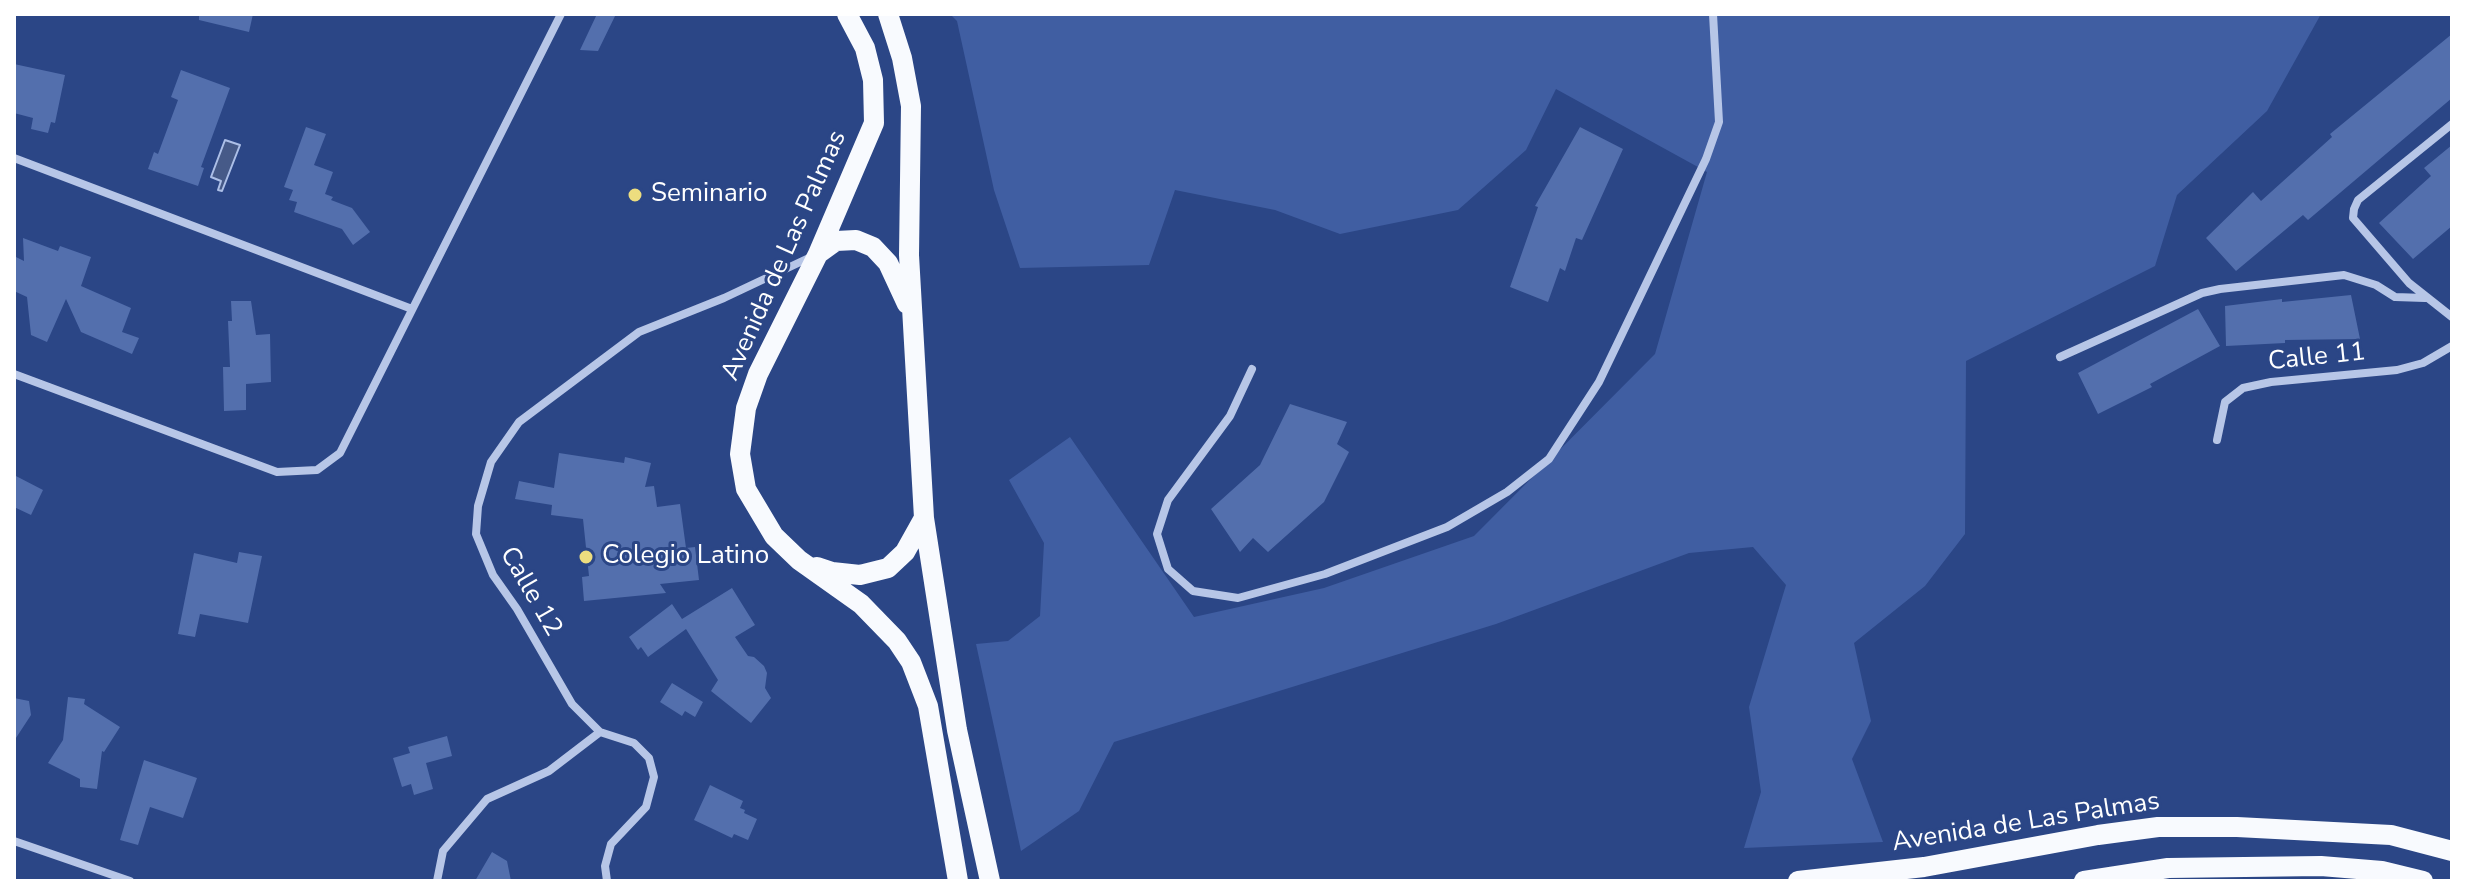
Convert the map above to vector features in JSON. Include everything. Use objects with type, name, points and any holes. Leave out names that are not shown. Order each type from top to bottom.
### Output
[{"type":"main road","name":"Avenida de Las Palmas","points":[[847,14],[865,48],[873,80],[874,123],[818,254],[758,374],[746,408],[740,454],[746,489],[774,536],[799,560],[861,604],[897,641],[911,662],[928,706],[958,881]]},
{"type":"main road","points":[[888,14],[902,58],[911,106],[911,311],[924,518],[957,730],[990,881]]},
{"type":"main road","points":[[818,254],[836,241],[856,240],[873,247],[888,263],[911,311]]},
{"type":"main road","points":[[799,560],[832,572],[860,575],[888,568],[905,552],[924,518]]},
{"type":"main road","name":"Avenida de Las Palmas","points":[[1798,881],[1924,867],[2158,827],[2237,827],[2391,835],[2452,851]]},
{"type":"main road","points":[[2084,881],[2168,868],[2321,866],[2382,871],[2423,881]]},
{"type":"street","points":[[14,374],[277,472],[317,470],[340,453],[561,14]]},
{"type":"street","points":[[1252,369],[1230,416],[1168,500],[1157,534],[1168,569],[1193,591],[1238,598],[1325,574],[1447,527],[1507,492],[1549,459],[1599,382],[1706,159],[1719,122],[1713,14]]},
{"type":"street","points":[[2452,124],[2358,200],[2353,218],[2425,298],[2452,317]]},
{"type":"street","points":[[14,158],[412,309]]},
{"type":"street","name":"Calle 12","points":[[607,881],[605,866],[611,844],[646,807],[654,777],[649,758],[634,743],[600,732],[572,704],[517,609],[493,575],[476,534],[478,506],[491,462],[519,422],[639,332],[724,298],[818,254]]},
{"type":"street","points":[[2060,357],[2202,293],[2220,289],[2344,275],[2376,285],[2395,297],[2425,298]]},
{"type":"street","name":"Calle 11","points":[[2217,440],[2225,402],[2243,388],[2271,382],[2397,370],[2423,363],[2452,346]]},
{"type":"street","points":[[437,881],[443,851],[487,799],[549,771],[600,732]]},
{"type":"street","points":[[14,841],[130,881]]},
{"type":"shaded area","points":[[950,14],[2321,14],[2267,111],[2177,195],[2155,266],[1966,361],[1965,534],[1925,586],[1854,643],[1871,721],[1852,759],[1883,842],[1744,848],[1761,792],[1749,707],[1786,585],[1753,547],[1689,553],[1496,624],[1114,742],[1079,811],[1021,851],[976,644],[1008,641],[1040,616],[1044,543],[1009,480],[1070,437],[1194,617],[1324,588],[1474,536],[1655,354],[1707,172],[1556,89],[1526,150],[1458,210],[1340,234],[1275,210],[1175,190],[1149,265],[1020,268],[994,190],[957,21]]},
{"type":"shaded area","points":[[225,140],[240,145],[222,191],[218,190],[221,181],[211,177]]},
{"type":"building","points":[[199,14],[253,14],[249,32],[199,20]]},
{"type":"building","points":[[597,14],[616,14],[598,51],[580,50]]},
{"type":"building","points":[[2452,34],[2452,98],[2308,220],[2303,215],[2236,271],[2206,238],[2253,192],[2261,201],[2332,137],[2330,134]]},
{"type":"building","points":[[14,64],[65,75],[55,123],[51,122],[48,133],[31,129],[33,118],[14,113]]},
{"type":"building","points":[[181,70],[230,88],[201,167],[204,168],[198,186],[148,169],[154,152],[158,154],[178,100],[171,97]]},
{"type":"building","points":[[306,127],[326,134],[314,165],[333,172],[325,194],[333,197],[331,200],[352,208],[370,232],[353,245],[342,229],[294,212],[297,202],[289,200],[293,190],[284,187]]},
{"type":"building","points":[[1580,127],[1623,149],[1582,240],[1576,238],[1565,271],[1560,268],[1548,302],[1510,287],[1538,207],[1535,206]]},
{"type":"building","points":[[2452,145],[2452,226],[2413,259],[2379,223],[2431,176],[2424,168]]},
{"type":"building","points":[[23,238],[58,251],[60,246],[91,257],[81,286],[131,308],[122,332],[139,338],[132,354],[81,332],[66,299],[47,342],[31,335],[27,297],[14,291],[14,256],[24,261]]},
{"type":"building","points":[[2351,295],[2360,339],[2285,340],[2285,343],[2226,346],[2225,306]]},
{"type":"building","points":[[231,301],[251,301],[256,335],[270,334],[271,382],[246,384],[246,410],[224,411],[223,367],[230,367],[228,321],[232,321]]},
{"type":"building","points":[[2198,309],[2220,346],[2150,384],[2152,387],[2098,414],[2078,373]]},
{"type":"building","points":[[1290,404],[1347,422],[1337,444],[1349,452],[1324,502],[1268,552],[1253,538],[1240,552],[1211,509],[1260,465]]},
{"type":"building","points":[[559,453],[624,463],[625,457],[651,463],[645,487],[654,486],[657,507],[680,504],[686,548],[695,547],[699,580],[660,584],[666,593],[584,601],[582,577],[589,576],[583,519],[551,515],[552,505],[515,499],[519,481],[554,488]]},
{"type":"building","points":[[14,475],[43,490],[31,515],[14,507]]},
{"type":"building","points":[[239,552],[262,556],[248,623],[200,614],[195,637],[178,634],[194,553],[237,563]]},
{"type":"building","points":[[732,588],[755,625],[735,637],[748,656],[764,666],[767,673],[765,688],[771,698],[751,723],[711,691],[718,680],[686,629],[648,657],[641,647],[638,650],[629,637],[672,604],[682,619]]},
{"type":"building","points":[[672,683],[703,702],[695,717],[685,711],[682,716],[660,702]]},
{"type":"building","points":[[68,697],[85,699],[84,704],[120,727],[102,751],[97,789],[80,787],[80,779],[48,763],[63,740]]},
{"type":"building","points":[[14,698],[29,701],[31,715],[14,741]]},
{"type":"building","points":[[447,736],[452,756],[426,763],[433,789],[414,795],[411,784],[402,787],[393,758],[410,753],[408,747]]},
{"type":"building","points":[[144,760],[197,778],[183,818],[150,807],[138,845],[120,840]]},
{"type":"building","points":[[710,785],[743,801],[740,808],[757,819],[748,840],[734,834],[732,838],[694,820]]},
{"type":"building","points":[[492,852],[507,861],[511,881],[475,881]]},
{"type":"place","name":"Seminario","points":[[635,195]]},
{"type":"place","name":"Colegio Latino","points":[[586,557]]}]
